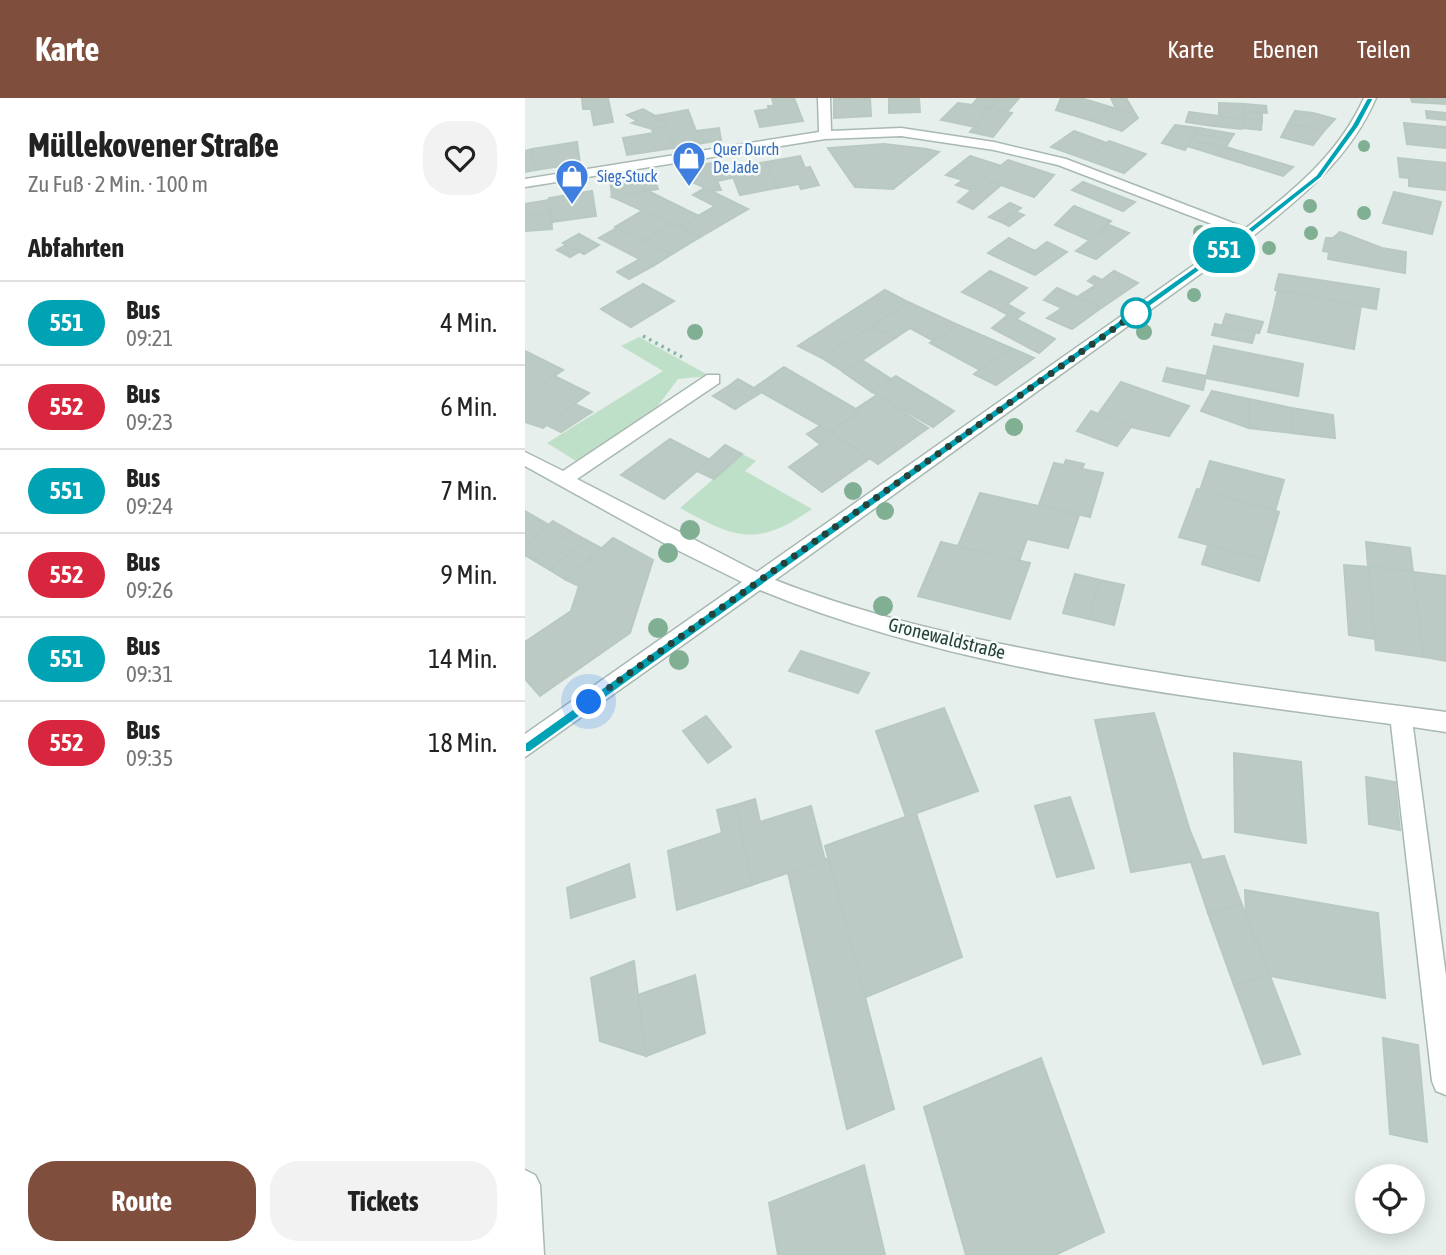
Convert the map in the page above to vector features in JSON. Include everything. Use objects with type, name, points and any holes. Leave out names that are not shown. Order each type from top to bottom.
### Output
[{"type":"street","points":[[824,98],[825,135]]},
{"type":"street","points":[[525,747],[761,582],[1248,233],[1318,176],[1355,126],[1370,98]]},
{"type":"street","points":[[525,183],[825,135],[901,132],[1026,153],[1122,183],[1248,233]]},
{"type":"street","points":[[564,480],[713,379]]},
{"type":"street","name":"Gronewaldstraße","points":[[525,458],[676,541],[761,582],[837,611],[962,644],[1100,671],[1446,722]]},
{"type":"street","points":[[1401,716],[1446,1081]]},
{"type":"street","points":[[525,1185],[529,1255]]},
{"type":"green space","points":[[639,337],[710,376],[678,379],[654,411],[576,461],[547,443],[663,371],[621,346]]},
{"type":"green space","points":[[742,454],[756,461],[745,471],[812,509],[775,530],[746,534],[731,532],[680,508]]},
{"type":"building","points":[[582,98],[608,98],[613,122],[594,125],[591,109],[583,109]]},
{"type":"building","points":[[772,98],[794,98],[803,121],[760,127],[755,111],[774,106]]},
{"type":"building","points":[[870,98],[871,116],[834,118],[834,99]]},
{"type":"building","points":[[889,98],[919,98],[920,112],[889,113]]},
{"type":"building","points":[[978,98],[999,98],[990,109],[972,105]]},
{"type":"building","points":[[999,98],[1019,98],[1007,112],[990,109]]},
{"type":"building","points":[[1061,98],[1081,98],[1110,107],[1092,121],[1056,110]]},
{"type":"building","points":[[1111,98],[1126,98],[1136,115],[1116,109]]},
{"type":"building","points":[[1411,98],[1446,98],[1446,104],[1412,102]]},
{"type":"building","points":[[958,103],[990,109],[975,127],[941,120]]},
{"type":"building","points":[[1219,103],[1244,104],[1245,119],[1219,116]]},
{"type":"building","points":[[1244,104],[1266,106],[1267,113],[1244,112]]},
{"type":"building","points":[[1110,107],[1138,118],[1122,131],[1092,121]]},
{"type":"building","points":[[643,109],[666,122],[668,127],[652,129],[632,123],[637,121],[627,115]]},
{"type":"building","points":[[990,109],[1012,113],[993,137],[970,132]]},
{"type":"building","points":[[688,110],[696,131],[719,128],[721,140],[674,148],[666,122],[655,116]]},
{"type":"building","points":[[1295,111],[1335,119],[1324,131],[1288,124]]},
{"type":"building","points":[[1426,111],[1446,113],[1446,120],[1427,118]]},
{"type":"building","points":[[1189,112],[1245,119],[1242,129],[1213,126],[1186,122]]},
{"type":"building","points":[[1244,112],[1262,113],[1262,121],[1245,119]]},
{"type":"building","points":[[1245,119],[1262,121],[1261,130],[1242,128]]},
{"type":"building","points":[[1404,123],[1446,127],[1446,148],[1407,144]]},
{"type":"building","points":[[1288,124],[1324,131],[1313,145],[1281,137]]},
{"type":"building","points":[[1175,125],[1199,128],[1185,150],[1162,143]]},
{"type":"building","points":[[668,127],[674,148],[627,155],[623,138],[653,133],[652,129]]},
{"type":"building","points":[[1199,128],[1234,134],[1230,140],[1196,134]]},
{"type":"building","points":[[1074,131],[1107,143],[1085,159],[1051,147]]},
{"type":"building","points":[[1196,134],[1230,140],[1226,147],[1191,141]]},
{"type":"building","points":[[1109,141],[1146,154],[1124,173],[1085,159]]},
{"type":"building","points":[[1191,141],[1226,147],[1216,155],[1187,146]]},
{"type":"building","points":[[577,142],[580,163],[535,170],[532,149]]},
{"type":"building","points":[[884,144],[939,152],[893,189],[855,187],[828,148]]},
{"type":"building","points":[[1226,147],[1293,167],[1283,176],[1216,155]]},
{"type":"building","points":[[532,149],[535,170],[525,172],[525,151]]},
{"type":"building","points":[[800,156],[805,168],[810,167],[819,185],[801,189],[799,184],[777,188],[766,162]]},
{"type":"building","points":[[970,156],[1001,166],[971,190],[956,185],[963,180],[946,175]]},
{"type":"building","points":[[1398,158],[1446,163],[1446,190],[1409,186],[1409,178],[1400,177]]},
{"type":"building","points":[[1008,160],[1054,175],[1034,197],[984,179]]},
{"type":"building","points":[[766,162],[777,188],[740,195],[730,169]]},
{"type":"building","points":[[711,163],[714,171],[730,169],[732,178],[717,181],[721,190],[712,191],[692,182],[687,167]]},
{"type":"building","points":[[652,173],[658,189],[612,197],[610,180]]},
{"type":"building","points":[[984,179],[1001,185],[973,209],[958,202]]},
{"type":"building","points":[[1083,182],[1135,202],[1123,211],[1072,190]]},
{"type":"building","points":[[705,188],[748,209],[700,237],[679,227],[715,206],[693,195]]},
{"type":"building","name":"Sieg-Stuck","points":[[592,191],[596,216],[551,222],[549,198]]},
{"type":"building","points":[[648,191],[699,216],[679,227],[612,197]]},
{"type":"building","points":[[1394,192],[1441,202],[1432,234],[1383,223]]},
{"type":"building","points":[[549,200],[551,212],[525,217],[525,204]]},
{"type":"building","points":[[1010,203],[1021,208],[1001,222],[989,217]]},
{"type":"building","points":[[1074,206],[1111,221],[1089,240],[1055,225]]},
{"type":"building","points":[[644,210],[672,224],[644,241],[615,227]]},
{"type":"building","points":[[551,212],[552,229],[525,231],[525,217]]},
{"type":"building","points":[[1016,212],[1024,215],[1009,226],[1001,222]]},
{"type":"building","points":[[672,224],[700,237],[672,254],[644,241]]},
{"type":"building","points":[[1109,225],[1129,233],[1096,259],[1076,251]]},
{"type":"building","points":[[617,228],[672,254],[653,266],[599,238]]},
{"type":"building","points":[[1340,232],[1382,248],[1406,252],[1405,273],[1328,259],[1329,252],[1323,251],[1326,238],[1333,238]]},
{"type":"building","points":[[579,234],[599,245],[584,254],[563,243]]},
{"type":"building","points":[[1009,238],[1035,251],[1047,242],[1067,252],[1035,275],[988,253]]},
{"type":"building","points":[[566,245],[579,252],[570,257],[557,250]]},
{"type":"building","points":[[640,259],[653,266],[629,279],[617,272]]},
{"type":"building","points":[[990,271],[1027,288],[1000,310],[962,292]]},
{"type":"building","points":[[1114,271],[1138,283],[1101,308],[1077,297],[1096,285],[1088,281],[1094,276],[1102,280]]},
{"type":"building","points":[[1279,274],[1379,289],[1376,309],[1275,290]]},
{"type":"building","points":[[643,284],[674,301],[631,327],[601,309]]},
{"type":"building","points":[[1057,288],[1101,308],[1072,329],[1047,318],[1062,308],[1044,300]]},
{"type":"building","points":[[885,290],[908,302],[822,358],[798,346]]},
{"type":"building","points":[[1278,290],[1361,306],[1354,349],[1268,332]]},
{"type":"building","points":[[908,302],[958,325],[934,341],[910,328],[895,338],[872,326]]},
{"type":"building","points":[[1007,304],[1024,313],[1016,319],[999,310]]},
{"type":"building","points":[[1226,314],[1263,322],[1259,333],[1222,326]]},
{"type":"building","points":[[1008,315],[1055,339],[1039,353],[992,328]]},
{"type":"building","points":[[1215,324],[1255,333],[1252,343],[1212,335]]},
{"type":"building","points":[[958,325],[1011,348],[980,370],[930,343]]},
{"type":"building","points":[[872,326],[895,338],[844,372],[822,358]]},
{"type":"building","points":[[1214,346],[1303,364],[1298,396],[1206,378]]},
{"type":"building","points":[[1011,348],[1034,358],[996,385],[974,374]]},
{"type":"building","points":[[525,351],[563,370],[525,397]]},
{"type":"building","points":[[862,360],[891,379],[872,392],[843,372]]},
{"type":"building","points":[[784,367],[859,412],[830,431],[754,388]]},
{"type":"building","points":[[1167,368],[1206,376],[1203,390],[1163,381]]},
{"type":"building","points":[[554,376],[589,393],[543,428],[525,422],[525,397]]},
{"type":"building","points":[[896,376],[954,411],[933,427],[872,392]]},
{"type":"building","points":[[738,379],[762,392],[752,398],[729,386]]},
{"type":"building","points":[[1121,382],[1189,406],[1169,436],[1131,427],[1098,414]]},
{"type":"building","points":[[729,386],[752,398],[735,409],[713,396]]},
{"type":"building","points":[[1212,391],[1249,399],[1249,428],[1201,411]]},
{"type":"building","points":[[877,395],[928,428],[878,464],[830,431],[859,412],[856,409]]},
{"type":"building","points":[[1249,399],[1292,408],[1292,433],[1249,428]]},
{"type":"building","points":[[575,404],[592,412],[561,432],[547,425]]},
{"type":"building","points":[[1292,408],[1333,415],[1335,438],[1292,433]]},
{"type":"building","points":[[1091,411],[1131,427],[1117,446],[1077,431]]},
{"type":"building","points":[[820,426],[835,434],[820,444],[807,434]]},
{"type":"building","points":[[835,434],[869,459],[822,492],[789,467]]},
{"type":"building","points":[[670,439],[710,460],[664,499],[621,475]]},
{"type":"building","points":[[725,445],[742,454],[714,479],[697,471]]},
{"type":"building","points":[[1066,460],[1084,464],[1082,469],[1103,473],[1090,517],[1039,505],[1054,463],[1064,465]]},
{"type":"building","points":[[1210,461],[1284,480],[1275,511],[1200,490]]},
{"type":"building","points":[[1197,489],[1279,512],[1265,560],[1179,537]]},
{"type":"building","points":[[980,493],[1079,515],[1068,548],[1027,539],[1019,561],[958,546]]},
{"type":"building","points":[[525,511],[549,525],[525,545]]},
{"type":"building","points":[[553,521],[570,531],[535,561],[525,555],[525,545]]},
{"type":"building","points":[[570,531],[586,540],[550,570],[535,561]]},
{"type":"building","points":[[613,538],[653,560],[630,633],[540,696],[525,679],[525,642],[571,611],[579,586],[566,580]]},
{"type":"building","points":[[586,540],[601,548],[566,580],[550,570]]},
{"type":"building","points":[[941,542],[1030,563],[1010,619],[918,596]]},
{"type":"building","points":[[1366,542],[1410,548],[1413,572],[1368,566]]},
{"type":"building","points":[[1208,545],[1265,560],[1259,581],[1202,564]]},
{"type":"building","points":[[1344,565],[1369,567],[1375,639],[1349,635]]},
{"type":"building","points":[[1368,566],[1413,572],[1424,657],[1376,650]]},
{"type":"building","points":[[1413,572],[1446,576],[1446,661],[1424,657]]},
{"type":"building","points":[[1075,574],[1100,580],[1089,619],[1063,613]]},
{"type":"building","points":[[1100,580],[1124,585],[1114,625],[1089,619]]},
{"type":"building","points":[[801,651],[869,673],[858,693],[789,671]]},
{"type":"building","points":[[944,708],[978,791],[906,817],[876,731]]},
{"type":"building","points":[[1154,713],[1190,831],[1202,860],[1131,872],[1095,720]]},
{"type":"building","points":[[706,716],[731,747],[708,763],[683,731]]},
{"type":"building","points":[[1234,753],[1301,762],[1306,843],[1235,832]]},
{"type":"building","points":[[1366,777],[1395,782],[1400,830],[1369,824]]},
{"type":"building","points":[[1070,797],[1094,868],[1057,877],[1035,806]]},
{"type":"building","points":[[755,799],[760,822],[811,806],[825,860],[752,885],[736,805]]},
{"type":"building","points":[[736,805],[752,885],[677,910],[668,851],[722,833],[717,810]]},
{"type":"building","points":[[916,813],[962,957],[864,998],[825,846]]},
{"type":"building","points":[[1224,856],[1242,905],[1208,913],[1191,862]]},
{"type":"building","points":[[829,858],[894,1109],[847,1129],[788,873]]},
{"type":"building","points":[[629,864],[635,897],[571,918],[567,888]]},
{"type":"building","points":[[1245,890],[1378,913],[1385,998],[1270,976],[1246,914]]},
{"type":"building","points":[[1242,905],[1270,976],[1234,985],[1208,913]]},
{"type":"building","points":[[634,961],[646,1056],[600,1041],[591,978]]},
{"type":"building","points":[[695,975],[705,1033],[646,1056],[638,995]]},
{"type":"building","points":[[1270,976],[1300,1054],[1263,1064],[1234,985]]},
{"type":"building","points":[[1383,1038],[1418,1045],[1427,1142],[1390,1134]]},
{"type":"building","points":[[1041,1058],[1104,1232],[1055,1255],[966,1255],[924,1107]]},
{"type":"building","points":[[864,1165],[885,1255],[778,1255],[769,1203]]},
{"type":"bus line","name":"551","points":[[525,747],[761,582],[1248,233],[1318,176],[1355,126],[1370,98]]},
{"type":"place","name":"Quer Durch De Jade","points":[[689,188]]},
{"type":"place","name":"Sieg-Stuck","points":[[572,206]]},
{"type":"route","points":[[589,702],[1136,313]]}]
